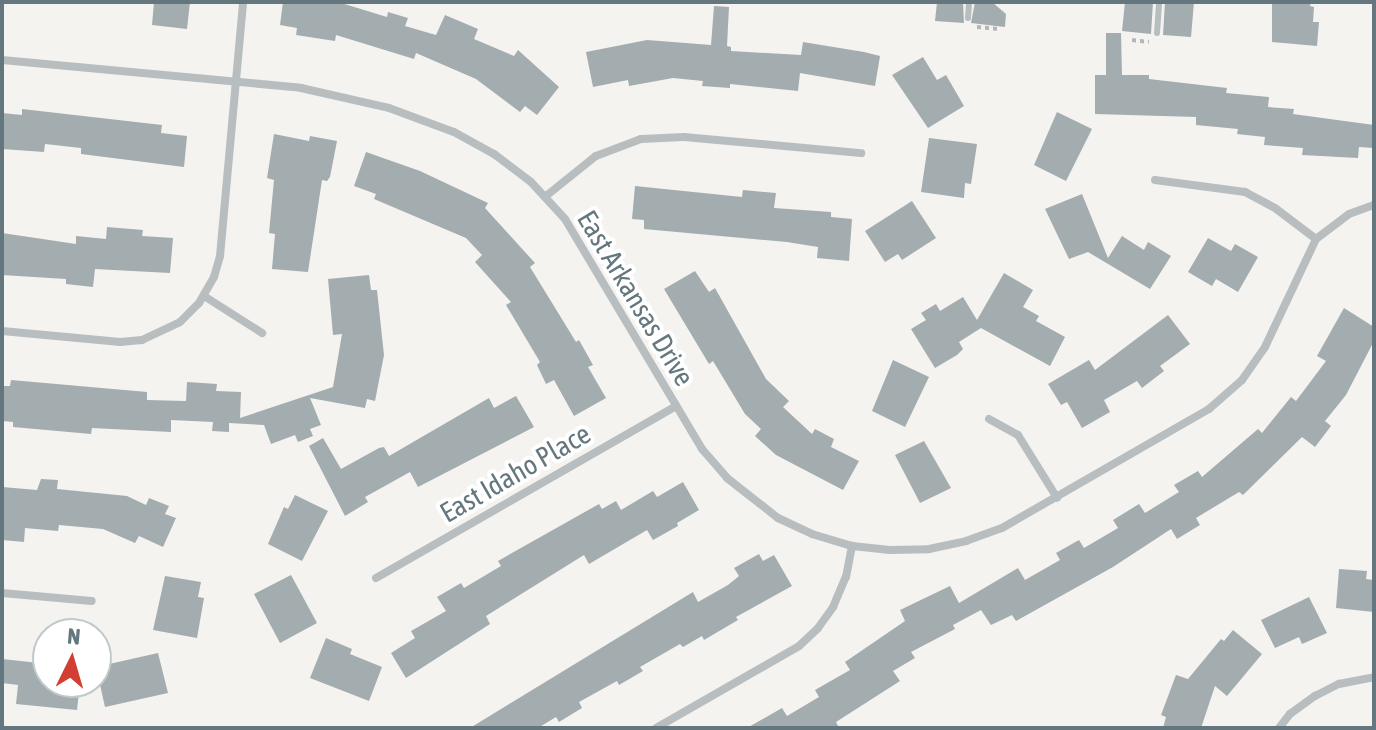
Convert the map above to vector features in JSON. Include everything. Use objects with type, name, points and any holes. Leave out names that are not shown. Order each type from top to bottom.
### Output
[{"type":"street","points":[[2,331],[120,342],[142,340],[180,322],[204,296],[220,256],[243,2]]},
{"type":"street","name":"East Arkansas Drive","points":[[2,60],[301,88],[389,108],[454,132],[494,154],[546,196],[588,253],[702,449],[746,496],[778,518],[812,534],[852,546],[929,549],[966,541],[1002,528],[1192,420],[1234,387],[1269,339],[1316,239],[1349,214],[1374,205]]},
{"type":"street","points":[[546,196],[596,156],[641,139],[684,137],[861,153]]},
{"type":"street","points":[[1155,180],[1245,192],[1275,208],[1316,239]]},
{"type":"street","points":[[204,296],[262,333]]},
{"type":"street","name":"East Idaho Place","points":[[376,578],[676,406]]},
{"type":"street","points":[[989,419],[1018,435],[1057,498]]},
{"type":"street","points":[[656,728],[799,646],[818,628],[838,597],[852,546]]},
{"type":"street","points":[[2,593],[92,601]]},
{"type":"street","points":[[1279,728],[1290,714],[1326,690],[1374,677]]},
{"type":"lane","points":[[968,18],[969,2]]},
{"type":"lane","points":[[1157,33],[1159,2]]},
{"type":"building","points":[[154,2],[190,2],[187,29],[152,25]]},
{"type":"building","points":[[283,2],[338,2],[387,17],[388,12],[408,18],[405,26],[436,35],[445,15],[478,29],[474,39],[514,56],[518,50],[559,87],[537,115],[525,106],[520,112],[476,79],[416,53],[414,59],[336,35],[335,41],[296,35],[297,28],[280,25]]},
{"type":"building","points":[[937,2],[963,2],[964,23],[935,21]]},
{"type":"building","points":[[975,2],[992,2],[1006,14],[1005,27],[971,23]]},
{"type":"building","points":[[1125,2],[1153,2],[1151,34],[1122,31]]},
{"type":"building","points":[[1165,2],[1194,2],[1191,37],[1163,35]]},
{"type":"building","points":[[1272,2],[1311,2],[1310,6],[1314,7],[1313,22],[1319,22],[1317,46],[1272,42]]},
{"type":"building","points":[[714,6],[729,7],[727,46],[731,47],[731,51],[801,55],[803,42],[864,52],[880,56],[875,86],[800,73],[798,91],[730,84],[730,88],[702,86],[703,81],[673,78],[629,86],[628,80],[593,87],[586,52],[647,40],[711,45]]},
{"type":"building","points":[[1106,33],[1121,33],[1122,75],[1149,75],[1149,79],[1227,88],[1226,93],[1269,97],[1268,107],[1294,109],[1293,114],[1374,125],[1374,148],[1359,147],[1358,158],[1302,155],[1303,148],[1264,145],[1265,137],[1237,134],[1238,129],[1196,125],[1196,117],[1095,114],[1095,75],[1106,75]]},
{"type":"building","points":[[923,57],[937,80],[946,75],[964,106],[928,128],[892,75]]},
{"type":"building","points":[[22,109],[162,125],[161,133],[187,136],[184,167],[81,154],[81,148],[45,144],[44,152],[2,149],[2,113],[22,115]]},
{"type":"building","points":[[1057,112],[1092,129],[1066,181],[1034,165]]},
{"type":"building","points":[[274,134],[309,141],[310,136],[337,141],[330,177],[327,181],[322,180],[308,272],[272,269],[275,234],[269,233],[274,180],[267,178]]},
{"type":"building","points":[[929,138],[977,144],[971,184],[965,183],[964,198],[921,192]]},
{"type":"building","points":[[366,152],[420,171],[488,203],[485,208],[535,263],[530,267],[576,342],[579,340],[593,365],[588,367],[606,398],[574,416],[554,380],[546,384],[537,365],[540,362],[506,305],[511,302],[475,262],[482,255],[466,238],[374,199],[376,194],[354,186]]},
{"type":"building","points":[[635,186],[742,197],[743,190],[776,193],[774,208],[831,212],[831,217],[852,219],[849,261],[817,258],[818,247],[787,242],[644,229],[644,220],[632,219]]},
{"type":"building","points":[[1082,194],[1108,258],[1122,236],[1144,250],[1148,242],[1171,256],[1150,289],[1088,252],[1069,259],[1045,209]]},
{"type":"building","points":[[912,201],[936,238],[902,260],[898,254],[885,262],[865,231]]},
{"type":"building","points":[[107,227],[143,230],[142,236],[173,238],[170,273],[95,269],[93,287],[66,284],[66,279],[2,275],[2,233],[76,244],[76,236],[106,239]]},
{"type":"building","points":[[1208,238],[1231,251],[1235,244],[1258,257],[1238,292],[1216,279],[1212,286],[1188,272]]},
{"type":"building","points":[[695,271],[709,292],[715,288],[766,379],[789,401],[783,407],[812,434],[815,429],[834,439],[831,447],[859,461],[843,490],[776,455],[755,436],[761,429],[745,414],[713,361],[709,364],[664,289]]},
{"type":"building","points":[[1004,273],[1033,290],[1023,307],[1039,316],[1036,321],[1065,337],[1050,366],[981,328],[959,342],[963,349],[957,355],[935,368],[911,329],[926,320],[921,313],[936,304],[940,311],[963,297],[977,320]]},
{"type":"building","points":[[369,275],[371,290],[377,290],[384,355],[375,401],[367,399],[365,408],[310,398],[321,425],[310,429],[313,436],[298,442],[295,435],[271,444],[264,425],[229,423],[229,432],[212,431],[213,422],[171,420],[171,432],[92,428],[91,434],[13,427],[13,422],[2,421],[2,386],[10,386],[11,380],[147,392],[147,400],[186,401],[187,382],[217,384],[216,391],[241,392],[240,418],[333,387],[342,334],[333,335],[328,279]]},
{"type":"building","points":[[1344,308],[1374,327],[1374,341],[1346,395],[1325,421],[1331,426],[1315,447],[1302,437],[1243,495],[1239,492],[1196,518],[1200,525],[1177,539],[1171,529],[1113,567],[1016,621],[1012,615],[991,625],[981,610],[953,625],[955,629],[911,652],[915,658],[893,671],[900,681],[836,722],[839,728],[747,728],[782,708],[787,716],[819,697],[815,690],[850,670],[845,662],[905,621],[900,610],[950,586],[959,603],[1018,568],[1025,580],[1060,560],[1056,553],[1079,540],[1084,548],[1118,528],[1113,520],[1139,504],[1145,513],[1179,492],[1174,485],[1198,471],[1202,477],[1258,429],[1262,433],[1291,397],[1296,401],[1326,361],[1317,356]]},
{"type":"building","points":[[1168,315],[1190,344],[1160,366],[1164,371],[1142,388],[1137,381],[1104,400],[1110,412],[1082,428],[1067,402],[1061,405],[1048,384],[1089,360],[1095,370]]},
{"type":"building","points":[[893,360],[929,377],[905,427],[872,411]]},
{"type":"building","points":[[516,396],[534,427],[418,487],[410,472],[365,497],[368,502],[345,516],[309,446],[323,438],[341,469],[379,448],[384,447],[389,456],[489,398],[494,408]]},
{"type":"building","points":[[924,441],[951,488],[920,503],[895,455]]},
{"type":"building","points":[[41,479],[58,480],[57,489],[127,496],[146,505],[149,498],[169,506],[165,514],[176,518],[163,547],[139,536],[135,543],[103,529],[59,525],[58,531],[25,528],[24,542],[2,540],[2,487],[37,490]]},
{"type":"building","points":[[683,482],[699,510],[677,523],[678,526],[653,540],[647,530],[589,564],[584,555],[486,616],[490,624],[406,678],[391,653],[415,638],[411,631],[446,611],[437,597],[461,583],[464,588],[501,566],[498,561],[599,504],[602,509],[616,501],[621,510],[653,491],[657,497]]},
{"type":"building","points":[[295,495],[328,511],[302,561],[268,544],[284,507],[288,509]]},
{"type":"building","points":[[759,554],[763,561],[774,555],[792,586],[736,617],[738,620],[704,640],[702,636],[683,647],[680,644],[640,667],[643,671],[619,685],[617,681],[579,702],[582,708],[559,722],[556,717],[538,728],[470,728],[693,592],[698,602],[728,585],[739,576],[734,568]]},
{"type":"building","points":[[1339,569],[1367,571],[1366,579],[1374,580],[1374,612],[1336,608]]},
{"type":"building","points":[[291,575],[317,623],[280,643],[254,594]]},
{"type":"building","points":[[165,576],[201,582],[198,597],[204,598],[197,638],[153,630]]},
{"type":"building","points":[[1309,597],[1327,633],[1302,644],[1299,637],[1275,648],[1261,620]]},
{"type":"building","points":[[1233,630],[1262,654],[1227,696],[1215,686],[1201,728],[1163,728],[1166,717],[1161,715],[1176,675],[1188,679],[1221,639],[1224,641]]},
{"type":"building","points":[[326,638],[352,649],[350,654],[382,667],[369,701],[310,678]]},
{"type":"building","points":[[158,653],[168,693],[105,707],[103,698],[112,698],[112,663]]},
{"type":"building","points":[[2,659],[32,662],[32,698],[78,698],[77,710],[16,704],[18,685],[2,683]]}]
